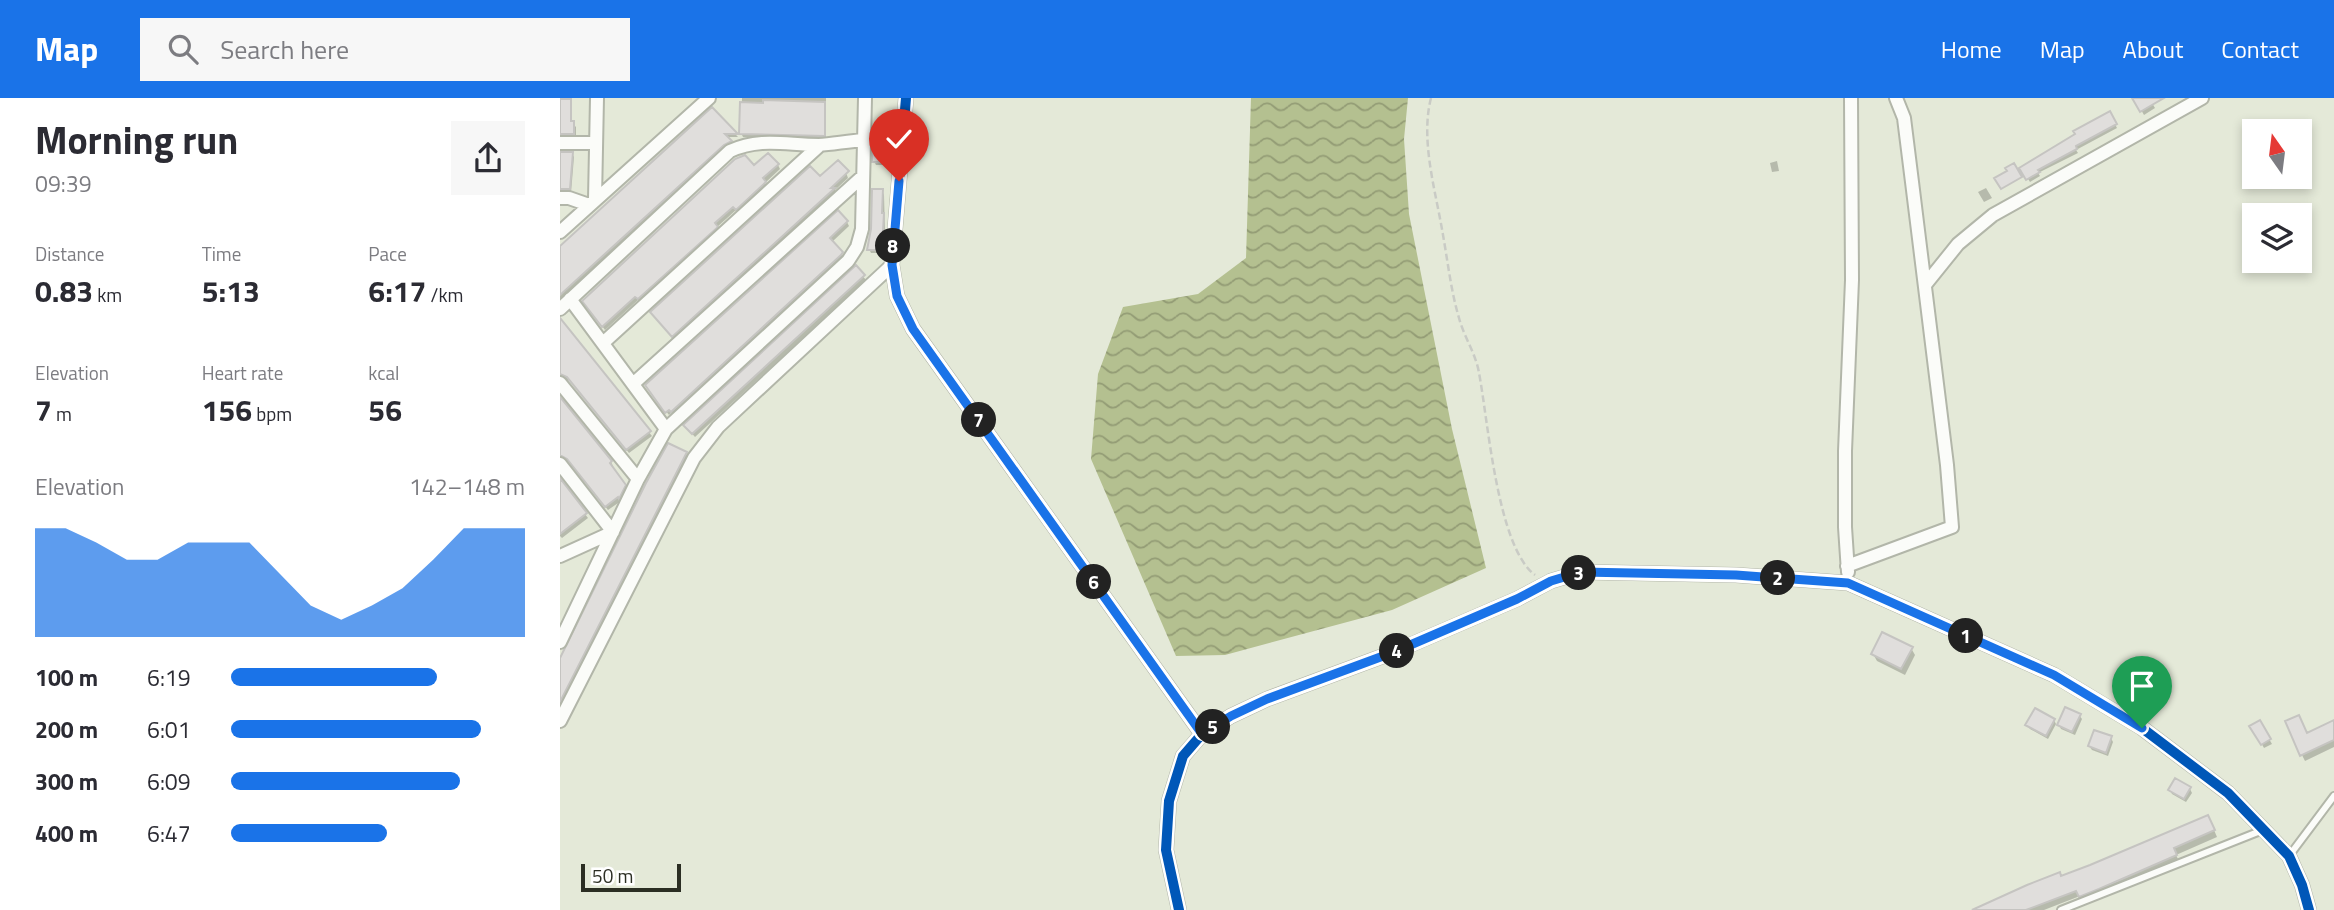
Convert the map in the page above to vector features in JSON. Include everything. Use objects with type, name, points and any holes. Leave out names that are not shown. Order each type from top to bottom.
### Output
[{"type":"street","points":[[592,202],[597,98]]},
{"type":"street","points":[[560,232],[709,98]]},
{"type":"street","points":[[560,642],[638,479],[666,429],[848,261],[857,247],[862,229],[865,98]]},
{"type":"street","points":[[906,98],[892,265],[897,296],[913,329],[1202,734]]},
{"type":"street","points":[[1848,583],[1845,451],[1852,280],[1851,98]]},
{"type":"street","points":[[1847,566],[1952,527],[1947,466],[1904,118],[1896,98]]},
{"type":"street","points":[[1925,285],[1958,244],[1993,215],[2202,98]]},
{"type":"street","points":[[666,429],[603,343],[565,304],[730,151],[747,144],[764,142],[820,145],[864,140]]},
{"type":"street","points":[[560,143],[596,143]]},
{"type":"street","points":[[603,343],[820,145]]},
{"type":"street","points":[[634,383],[862,177]]},
{"type":"street","points":[[560,198],[592,202]]},
{"type":"street","points":[[560,721],[694,458],[704,444],[718,427],[892,265]]},
{"type":"street","points":[[560,383],[638,479]]},
{"type":"street","points":[[560,464],[613,532]]},
{"type":"street","points":[[561,555],[613,532]]},
{"type":"street","points":[[1179,910],[1166,850],[1169,801],[1183,756],[1202,734],[1267,699],[1411,645],[1517,599],[1551,581],[1581,572],[1736,575],[1848,583],[2054,675],[2142,728],[2228,793],[2289,856],[2302,885],[2309,910]]},
{"type":"lane","points":[[2289,856],[2334,796]]},
{"type":"lane","points":[[2061,910],[2265,829]]},
{"type":"path","points":[[1431,98],[1429,144],[1448,276],[1459,318],[1479,371],[1494,473],[1514,546],[1522,561],[1537,576],[1551,581]]},
{"type":"water","points":[[1251,98],[1408,98],[1404,139],[1409,214],[1452,429],[1486,568],[1392,610],[1225,655],[1176,656],[1091,459],[1098,374],[1123,307],[1198,294],[1246,258]]},
{"type":"building","points":[[2132,98],[2164,98],[2140,112]]},
{"type":"building","points":[[560,99],[571,99],[574,134],[560,134]]},
{"type":"building","points":[[763,100],[825,102],[825,136],[739,134],[740,102],[763,103]]},
{"type":"building","points":[[712,107],[738,134],[725,134],[732,141],[724,145],[560,295],[560,246]]},
{"type":"building","points":[[2110,111],[2117,124],[2076,146],[2077,149],[2038,170],[2040,172],[2026,180],[2019,168],[2075,134],[2073,131]]},
{"type":"building","points":[[873,127],[885,128],[885,162],[872,162]]},
{"type":"building","points":[[560,152],[573,152],[570,189],[560,189]]},
{"type":"building","points":[[768,153],[779,164],[763,178],[766,182],[736,210],[733,207],[715,223],[718,227],[638,299],[635,297],[602,327],[582,301],[735,159],[745,155],[754,165]]},
{"type":"building","points":[[838,160],[849,171],[831,188],[835,188],[672,337],[650,312],[810,166],[820,176]]},
{"type":"building","points":[[2014,163],[2022,177],[2001,189],[1994,178],[2007,171],[2005,168]]},
{"type":"building","points":[[872,189],[883,189],[882,250],[867,250],[871,229]]},
{"type":"building","points":[[838,210],[848,221],[830,238],[843,252],[841,255],[671,412],[669,410],[665,413],[645,385]]},
{"type":"building","points":[[856,265],[865,275],[692,434],[683,425]]},
{"type":"building","points":[[560,318],[651,431],[626,450],[567,377],[560,374]]},
{"type":"building","points":[[560,397],[612,461],[610,463],[626,485],[619,499],[618,497],[605,507],[567,459],[560,455]]},
{"type":"building","points":[[668,443],[687,452],[560,702],[560,658]]},
{"type":"building","points":[[560,478],[587,513],[560,534]]},
{"type":"building","points":[[1882,632],[1913,647],[1901,669],[1871,654]]},
{"type":"building","points":[[2065,707],[2081,714],[2072,732],[2057,725]]},
{"type":"building","points":[[2035,708],[2055,719],[2046,736],[2025,725]]},
{"type":"building","points":[[2299,715],[2307,733],[2334,720],[2334,740],[2300,756],[2285,721]]},
{"type":"building","points":[[2260,720],[2271,739],[2261,745],[2249,726]]},
{"type":"building","points":[[2094,730],[2112,736],[2106,753],[2088,746]]},
{"type":"building","points":[[2175,778],[2191,787],[2184,799],[2168,790]]},
{"type":"building","points":[[2208,815],[2215,830],[2174,848],[2177,855],[2099,889],[2079,897],[2076,891],[2026,910],[1972,910],[2027,885],[2060,872],[2061,876],[2090,865]]},
{"type":"cycle path","points":[[906,98],[892,265],[897,296],[913,329],[1202,734]]},
{"type":"cycle path","points":[[1179,910],[1166,850],[1169,801],[1183,756],[1202,734],[1267,699],[1394,652],[1517,599],[1551,581],[1581,572],[1736,575],[1848,583],[2054,675],[2142,728],[2228,793],[2289,856],[2302,885],[2309,910]]},
{"type":"route","points":[[899,181],[892,265],[897,296],[913,329],[1202,734],[1267,699],[1394,652],[1517,599],[1551,581],[1581,572],[1736,575],[1848,583],[2054,675],[2142,728]]}]
